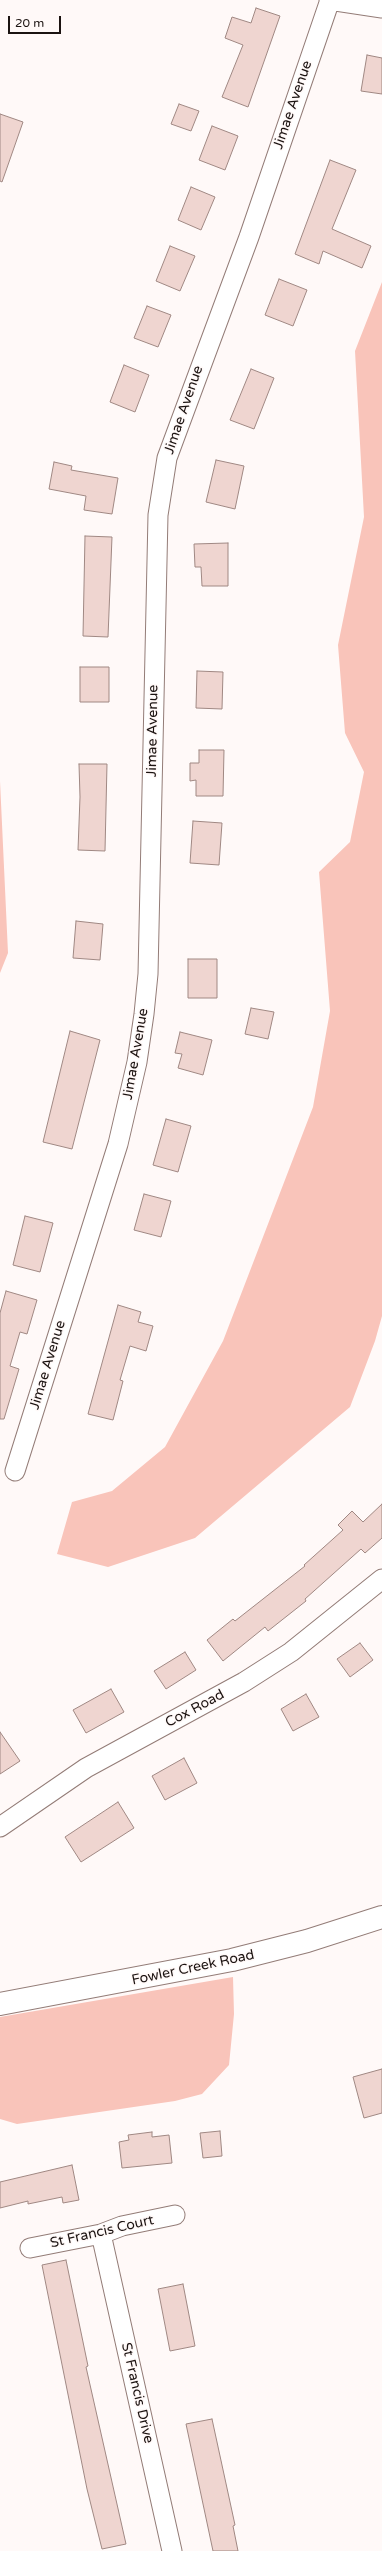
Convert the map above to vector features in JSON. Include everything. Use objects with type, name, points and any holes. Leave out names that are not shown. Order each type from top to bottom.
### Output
[{"type":"main road","name":"Fowler Creek Road","points":[[0,2004],[232,1960],[307,1941],[382,1917]]},
{"type":"street","points":[[330,0],[382,8]]},
{"type":"street","name":"Jimae Avenue","points":[[15,1471],[118,1144],[137,1062],[148,974],[158,515],[167,458],[249,237],[330,0]]},
{"type":"street","name":"Cox Road","points":[[0,1827],[86,1768],[244,1682],[291,1652],[382,1579]]},
{"type":"street","name":"St Francis Court","points":[[30,2248],[101,2234],[122,2226],[175,2215]]},
{"type":"street","name":"St Francis Drive","points":[[101,2234],[172,2551]]},
{"type":"shaded area","points":[[382,282],[382,1316],[375,1341],[350,1407],[195,1538],[108,1567],[57,1554],[72,1502],[112,1491],[165,1447],[223,1341],[313,1107],[330,1011],[319,872],[350,842],[364,772],[345,733],[338,645],[364,517],[355,351]]},
{"type":"shaded area","points":[[0,781],[8,953],[0,973]]},
{"type":"shaded area","points":[[233,1977],[234,2014],[229,2065],[202,2094],[175,2101],[17,2124],[0,2119],[0,2017]]},
{"type":"building","points":[[256,8],[280,16],[248,107],[222,97],[243,45],[225,38],[232,17],[251,23]]},
{"type":"building","points":[[367,55],[382,58],[382,94],[361,91]]},
{"type":"building","points":[[179,104],[199,111],[191,131],[171,124]]},
{"type":"building","points":[[0,114],[23,122],[2,182],[0,181]]},
{"type":"building","points":[[212,126],[238,136],[225,170],[199,160]]},
{"type":"building","points":[[330,160],[356,170],[332,229],[371,246],[362,268],[323,251],[319,264],[295,254]]},
{"type":"building","points":[[191,187],[215,197],[201,230],[178,220]]},
{"type":"building","points":[[170,246],[195,256],[180,291],[156,281]]},
{"type":"building","points":[[279,279],[307,290],[293,326],[265,315]]},
{"type":"building","points":[[147,306],[171,315],[158,347],[134,338]]},
{"type":"building","points":[[124,365],[149,375],[135,412],[110,402]]},
{"type":"building","points":[[251,369],[274,378],[254,429],[230,420]]},
{"type":"building","points":[[216,460],[244,466],[235,509],[206,502]]},
{"type":"building","points":[[54,462],[72,466],[71,470],[118,478],[112,514],[84,510],[86,496],[49,489]]},
{"type":"building","points":[[85,536],[112,537],[108,637],[83,636]]},
{"type":"building","points":[[228,543],[228,586],[202,586],[201,567],[195,567],[194,544]]},
{"type":"building","points":[[80,667],[109,667],[109,702],[80,702]]},
{"type":"building","points":[[197,671],[223,672],[222,709],[196,708]]},
{"type":"building","points":[[199,750],[224,750],[223,796],[196,796],[196,780],[190,781],[190,763],[199,763]]},
{"type":"building","points":[[79,764],[107,764],[105,851],[78,850],[80,797]]},
{"type":"building","points":[[193,821],[222,823],[219,865],[190,863]]},
{"type":"building","points":[[76,921],[103,924],[100,960],[73,958]]},
{"type":"building","points":[[188,959],[217,959],[217,998],[188,998]]},
{"type":"building","points":[[251,1008],[274,1012],[268,1039],[245,1034]]},
{"type":"building","points":[[70,1031],[100,1040],[72,1149],[43,1142]]},
{"type":"building","points":[[180,1032],[212,1040],[203,1075],[178,1068],[182,1054],[175,1053]]},
{"type":"building","points":[[166,1119],[191,1126],[178,1172],[153,1165]]},
{"type":"building","points":[[144,1194],[171,1201],[161,1237],[134,1230]]},
{"type":"building","points":[[25,1216],[53,1223],[40,1272],[13,1265]]},
{"type":"building","points":[[6,1291],[37,1300],[27,1334],[20,1332],[10,1366],[19,1369],[4,1419],[0,1419],[0,1313]]},
{"type":"building","points":[[118,1305],[141,1312],[138,1322],[153,1326],[146,1351],[130,1346],[120,1380],[123,1381],[113,1420],[88,1414]]},
{"type":"building","points":[[382,1504],[382,1538],[365,1553],[361,1549],[305,1599],[306,1601],[268,1631],[265,1627],[223,1661],[207,1640],[233,1619],[235,1621],[305,1566],[304,1565],[343,1530],[338,1525],[352,1511],[363,1522]]},
{"type":"building","points":[[360,1643],[373,1660],[350,1677],[337,1659]]},
{"type":"building","points":[[185,1652],[196,1670],[166,1689],[154,1671]]},
{"type":"building","points":[[111,1689],[124,1712],[86,1733],[73,1710]]},
{"type":"building","points":[[306,1694],[319,1717],[293,1731],[281,1709]]},
{"type":"building","points":[[0,1732],[20,1761],[0,1774]]},
{"type":"building","points":[[184,1758],[197,1783],[165,1800],[152,1776]]},
{"type":"building","points":[[118,1802],[134,1828],[81,1862],[65,1837]]},
{"type":"building","points":[[382,2069],[382,2113],[364,2118],[353,2077]]},
{"type":"building","points":[[220,2131],[222,2156],[203,2158],[200,2133]]},
{"type":"building","points":[[152,2132],[152,2137],[169,2135],[172,2163],[122,2168],[119,2142],[129,2140],[128,2135]]},
{"type":"building","points":[[72,2165],[79,2200],[63,2203],[62,2197],[28,2204],[28,2201],[0,2208],[0,2182]]},
{"type":"building","points":[[66,2260],[88,2366],[86,2367],[126,2544],[102,2549],[87,2489],[42,2265]]},
{"type":"building","points":[[183,2284],[195,2346],[170,2351],[158,2289]]},
{"type":"building","points":[[212,2419],[235,2525],[233,2526],[238,2551],[213,2551],[186,2424]]}]
